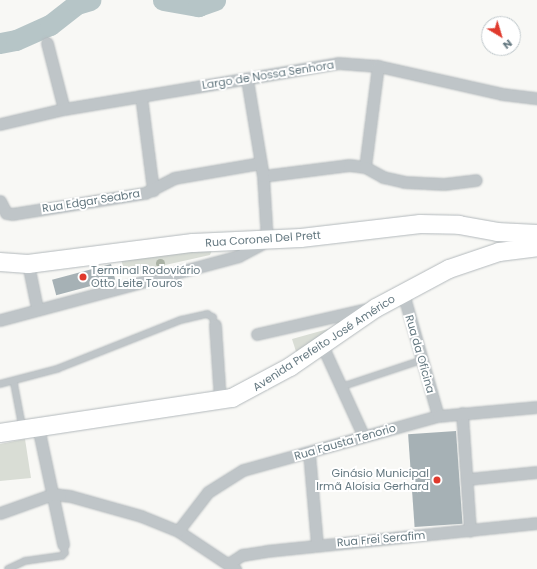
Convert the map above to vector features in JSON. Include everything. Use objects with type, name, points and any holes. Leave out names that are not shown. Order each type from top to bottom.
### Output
[{"type":"main road","name":"Rua Coronel Del Prett","points":[[0,262],[28,264],[193,243],[267,240],[420,224],[459,224],[497,232],[537,234]]},
{"type":"main road","name":"Avenida Prefeito José Américo","points":[[0,433],[220,401],[254,388],[322,345],[376,308],[449,269],[498,252],[537,247]]},
{"type":"street","points":[[47,43],[64,110]]},
{"type":"street","name":"Largo de Nossa Senhora","points":[[0,124],[64,110],[141,96],[338,63],[378,66],[502,94],[537,98]]},
{"type":"street","points":[[365,167],[378,66]]},
{"type":"street","points":[[0,320],[37,308],[240,256],[267,240],[263,176],[247,79]]},
{"type":"street","points":[[141,96],[153,190]]},
{"type":"street","name":"Rua Edgar Seabra","points":[[0,201],[6,213],[12,214],[153,190],[174,178],[261,163]]},
{"type":"street","points":[[263,176],[337,165],[365,167],[383,177],[404,182],[444,184],[476,180]]},
{"type":"street","points":[[28,264],[37,308]]},
{"type":"street","name":"Rua da Oficina","points":[[402,293],[438,416]]},
{"type":"street","points":[[257,334],[376,308]]},
{"type":"street","points":[[215,325],[220,401]]},
{"type":"street","points":[[322,345],[363,435]]},
{"type":"street","name":"Rua Fausta Tenorio","points":[[178,531],[208,492],[231,475],[309,453],[363,435],[438,416],[537,406]]},
{"type":"street","points":[[462,413],[468,479],[470,531]]},
{"type":"street","points":[[31,428],[53,494],[63,544]]},
{"type":"street","points":[[309,453],[317,544]]},
{"type":"street","points":[[468,479],[537,472]]},
{"type":"street","points":[[0,513],[53,494],[141,516],[178,531],[230,567]]},
{"type":"street","name":"Rua Frei Serafim","points":[[230,567],[251,553],[317,544],[470,531],[537,523]]},
{"type":"lane","points":[[0,384],[65,367],[181,320],[207,314],[212,317],[215,325]]},
{"type":"lane","points":[[341,387],[422,360]]},
{"type":"lane","points":[[14,381],[31,428]]},
{"type":"lane","points":[[8,569],[25,561],[62,556],[65,553],[63,544]]},
{"type":"shaded area","points":[[210,246],[212,250],[210,255],[125,274],[121,259]]},
{"type":"shaded area","points":[[328,329],[329,338],[299,361],[292,339]]},
{"type":"shaded area","points":[[25,439],[31,478],[0,481],[0,444]]},
{"type":"building","name":"Terminal Rodoviário Otto Leite Touros","points":[[111,264],[115,279],[56,295],[52,280]]},
{"type":"building","name":"Ginásio Municipal Irmã Aloísia Gerhard","points":[[456,431],[462,524],[415,527],[408,434]]},
{"type":"waterway","points":[[0,43],[16,40],[50,25],[77,4],[90,0]]},
{"type":"waterway","points":[[163,0],[198,6],[215,0]]},
{"type":"place","name":"Terminal Rodoviário Otto Leite Touros","points":[[83,277]]},
{"type":"place","name":"Ginásio Municipal Irmã Aloísia Gerhard","points":[[437,480]]}]
